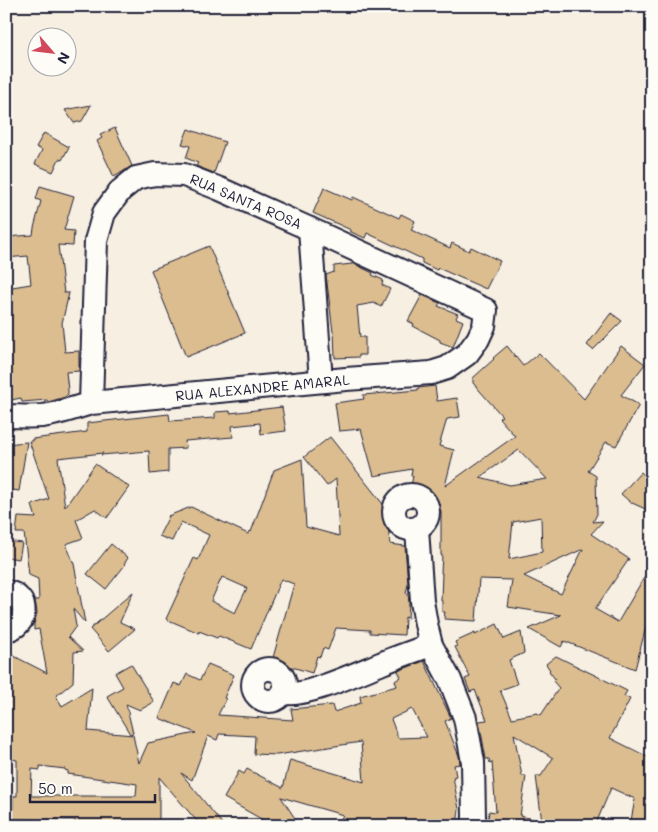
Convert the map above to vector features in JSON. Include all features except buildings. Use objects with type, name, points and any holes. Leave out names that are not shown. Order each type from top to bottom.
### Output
[{"type":"street","name":"RUA SANTA ROSA","points":[[91,403],[96,241],[104,213],[120,191],[136,178],[154,174],[184,175],[310,229],[486,310]]},
{"type":"street","points":[[310,229],[321,381]]},
{"type":"street","name":"RUA ALEXANDRE AMARAL","points":[[6,416],[42,416],[91,403],[321,381],[431,373],[447,368],[467,354],[478,339],[484,326],[486,310]]},
{"type":"street","points":[[417,529],[422,601],[431,645],[450,680],[465,718],[473,762],[473,826]]},
{"type":"street","points":[[6,592],[21,600],[24,612],[19,624],[14,628],[6,630]]},
{"type":"street","points":[[284,692],[288,694],[300,692],[325,685],[431,645]]}]
